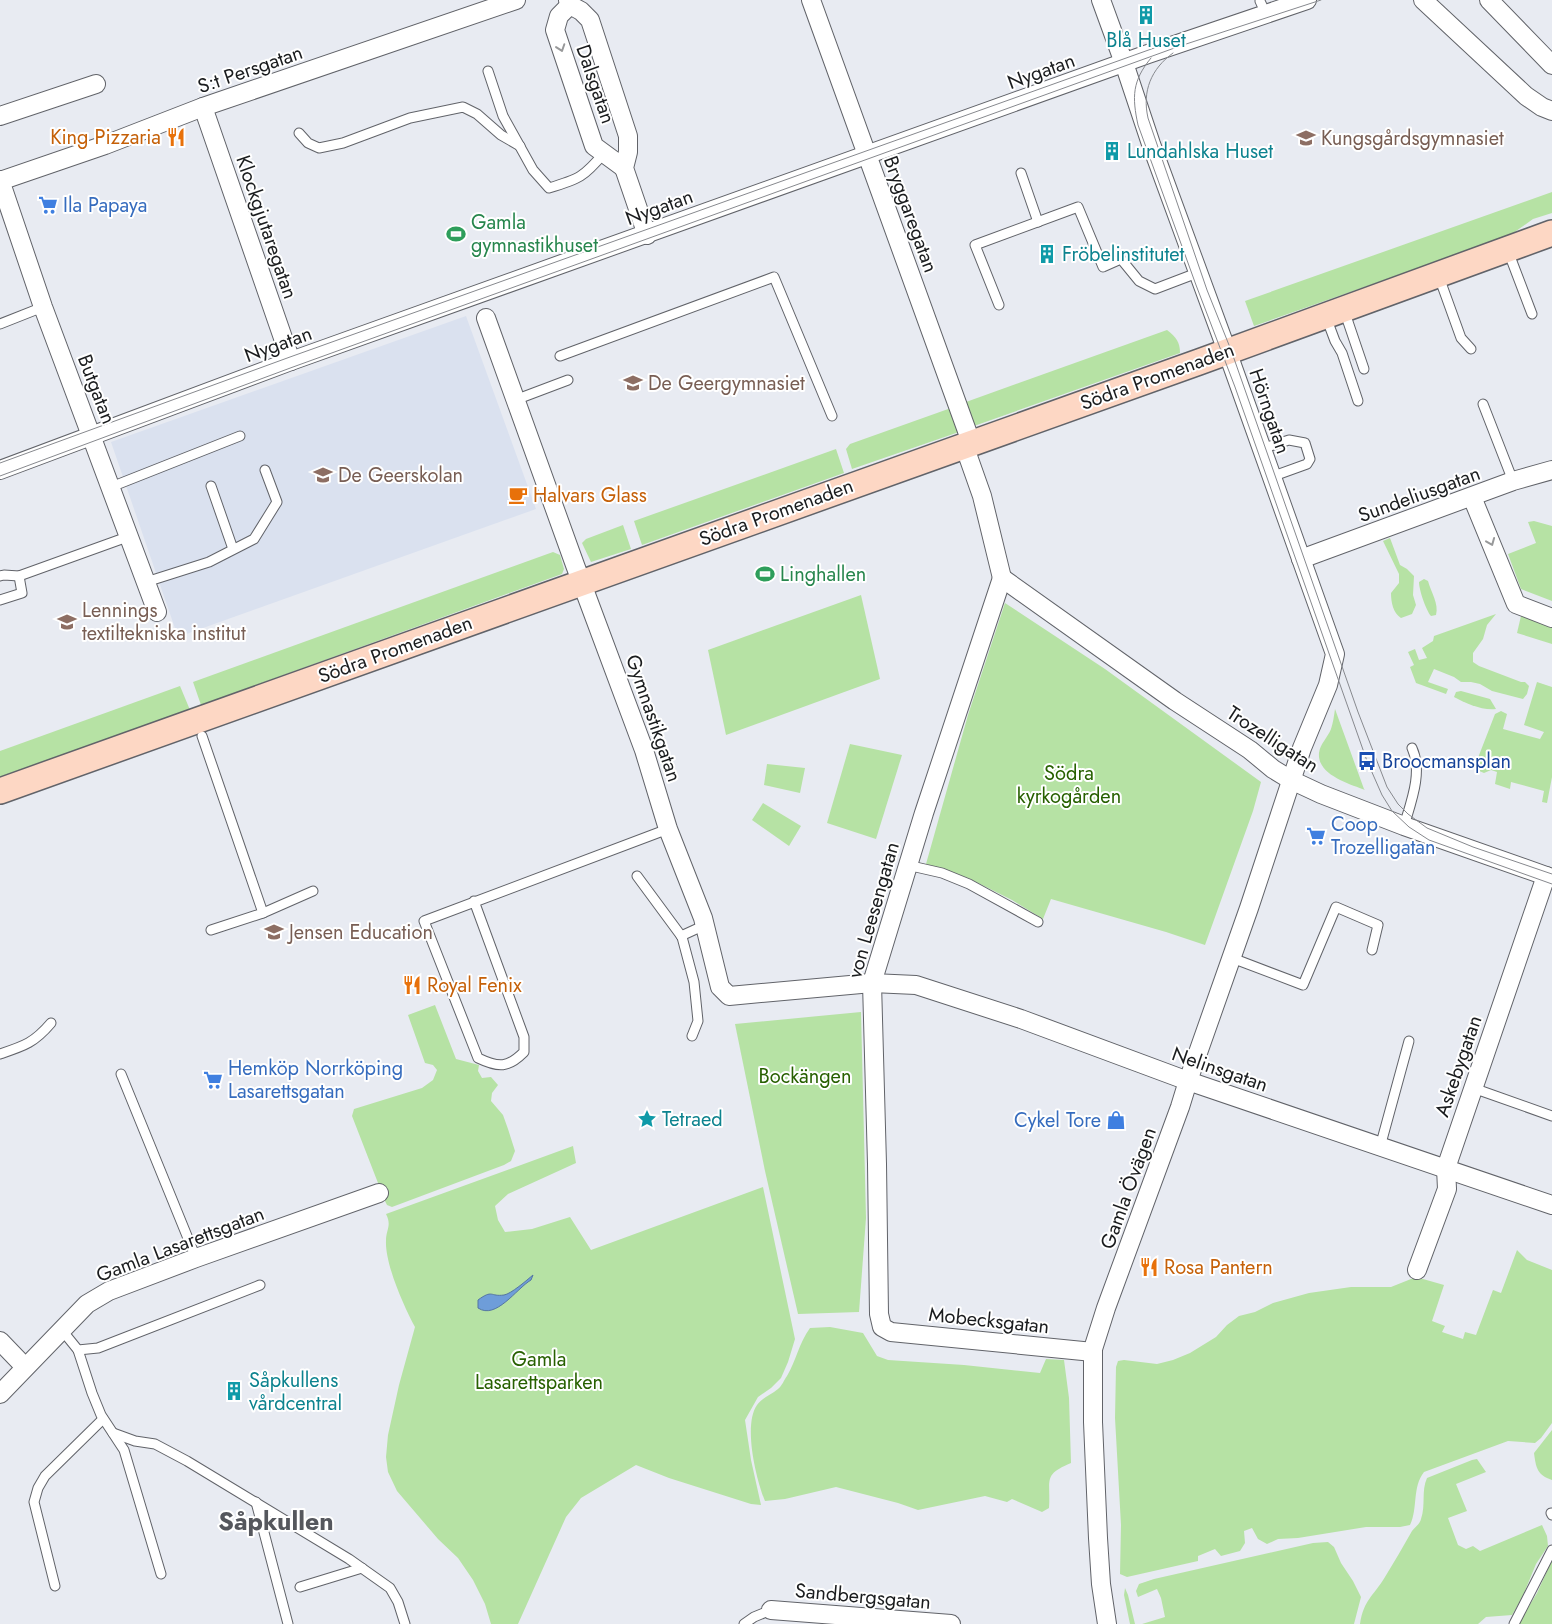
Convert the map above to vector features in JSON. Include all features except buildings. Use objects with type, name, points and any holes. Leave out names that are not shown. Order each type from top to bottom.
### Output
[{"type":"main road","name":"Södra Promenaden","points":[[0,791],[1334,313],[1552,233]]},
{"type":"street","name":"S:t Persgatan","points":[[0,180],[105,145],[203,107],[516,0]]},
{"type":"street","name":"Bryggaregatan","points":[[811,0],[968,444],[1002,578]]},
{"type":"street","name":"Hörngatan","points":[[1101,0],[1150,144],[1227,351],[1335,654],[1328,685],[1306,736],[1291,780]]},
{"type":"street","name":"Nygatan","points":[[0,470],[291,361],[1124,63],[1263,7],[1307,0]]},
{"type":"street","points":[[1423,0],[1526,96],[1542,107],[1552,110]]},
{"type":"street","points":[[1489,0],[1552,64]]},
{"type":"street","name":"Dalsgatan","points":[[624,168],[594,146],[555,30],[559,16],[569,3],[590,20],[628,136],[628,152],[624,168],[647,234]]},
{"type":"street","points":[[0,116],[96,84]]},
{"type":"street","name":"Klockgjutaregatan","points":[[203,107],[291,361]]},
{"type":"street","name":"Butgatan","points":[[0,180],[43,307],[157,612]]},
{"type":"street","name":"Gymnastikgatan","points":[[486,318],[644,750],[668,829],[705,926],[720,987],[729,996],[872,983]]},
{"type":"street","name":"Sundeliusgatan","points":[[1301,559],[1513,481],[1552,470]]},
{"type":"street","points":[[1472,497],[1516,604],[1552,618]]},
{"type":"street","name":"Trozelligatan","points":[[1002,578],[1175,701],[1250,750],[1273,769],[1291,780],[1321,794],[1404,826],[1549,877]]},
{"type":"street","name":"von Leesengatan","points":[[882,1327],[879,1314],[872,983],[907,865],[1002,578]]},
{"type":"street","name":"Gamla Övägen","points":[[1107,1624],[1101,1584],[1098,1538],[1093,1422],[1093,1352],[1106,1308],[1180,1107],[1232,958],[1291,780]]},
{"type":"street","name":"Askebygatan","points":[[1417,1270],[1447,1189],[1446,1168],[1549,877]]},
{"type":"street","name":"Nelinsgatan","points":[[872,983],[916,986],[1021,1020],[1380,1147],[1552,1205]]},
{"type":"street","name":"Gamla Lasarettsgatan","points":[[0,1394],[87,1304],[109,1291],[196,1258],[379,1194]]},
{"type":"street","name":"Mobecksgatan","points":[[882,1327],[891,1332],[1093,1352]]},
{"type":"street","points":[[0,1340],[26,1367]]},
{"type":"street","name":"Sandbergsgatan","points":[[772,1610],[952,1624]]},
{"type":"lane","points":[[488,71],[503,116],[533,170],[550,188],[572,181],[588,172],[604,153]]},
{"type":"lane","points":[[300,133],[308,143],[319,148],[344,143],[410,118],[463,107],[477,114],[501,135],[520,146]]},
{"type":"lane","points":[[1021,173],[1038,222]]},
{"type":"lane","points":[[999,305],[976,245],[1078,207],[1103,268],[1121,259],[1139,281],[1155,289],[1197,273]]},
{"type":"lane","points":[[1508,249],[1532,314]]},
{"type":"lane","points":[[1439,274],[1461,338],[1471,348]]},
{"type":"lane","points":[[560,356],[774,277],[832,416]]},
{"type":"lane","points":[[0,324],[43,307]]},
{"type":"lane","points":[[1334,313],[1364,369]]},
{"type":"lane","points":[[1334,313],[1335,341],[1342,353],[1358,401]]},
{"type":"lane","points":[[515,400],[568,380]]},
{"type":"lane","points":[[1483,404],[1513,481]]},
{"type":"lane","points":[[111,487],[240,436]]},
{"type":"lane","points":[[1261,449],[1289,440],[1304,443],[1310,459],[1307,464],[1271,477]]},
{"type":"lane","points":[[146,582],[209,562],[254,539],[277,502],[265,470]]},
{"type":"lane","points":[[211,486],[233,549]]},
{"type":"lane","points":[[0,576],[19,576],[130,536]]},
{"type":"lane","points":[[0,600],[22,593],[19,576]]},
{"type":"lane","points":[[202,736],[263,913]]},
{"type":"lane","points":[[1404,826],[1418,769],[1412,748]]},
{"type":"lane","points":[[474,901],[524,1037],[524,1052],[514,1062],[495,1066],[478,1058],[424,921],[474,901],[668,829]]},
{"type":"lane","points":[[907,865],[942,872],[969,884],[1038,922]]},
{"type":"lane","points":[[637,876],[681,936],[694,982],[698,1021],[692,1036]]},
{"type":"lane","points":[[211,930],[263,913],[313,891]]},
{"type":"lane","points":[[1232,958],[1303,985],[1336,907],[1378,925],[1372,950]]},
{"type":"lane","points":[[681,936],[705,926]]},
{"type":"lane","points":[[0,1054],[30,1044],[51,1022]]},
{"type":"lane","points":[[1380,1147],[1408,1041]]},
{"type":"lane","points":[[121,1074],[196,1258]]},
{"type":"lane","points":[[1473,1088],[1552,1116]]},
{"type":"lane","points":[[78,1350],[98,1348],[260,1285]]},
{"type":"lane","points":[[61,1329],[78,1350],[92,1394],[124,1450],[161,1574]]},
{"type":"lane","points":[[55,1586],[34,1502],[38,1488],[45,1476],[104,1418]]},
{"type":"lane","points":[[113,1433],[155,1444],[187,1461],[362,1568],[390,1588],[398,1602],[405,1624]]},
{"type":"lane","points":[[256,1502],[288,1624]]},
{"type":"lane","points":[[1514,1624],[1552,1550]]},
{"type":"lane","points":[[300,1587],[362,1568]]},
{"type":"lane","points":[[744,1624],[754,1617],[772,1610]]},
{"type":"shaded area","name":"De Geerskolan","points":[[466,316],[536,509],[178,637],[111,442]]},
{"type":"green space","points":[[1552,192],[1552,213],[1533,219],[1509,236],[1254,326],[1245,301]]},
{"type":"green space","points":[[1167,330],[1177,340],[1180,353],[974,426],[966,402]]},
{"type":"green space","points":[[951,408],[959,432],[852,469],[846,449],[850,444]]},
{"type":"green space","points":[[836,449],[844,473],[642,545],[634,521]]},
{"type":"green space","points":[[1534,521],[1552,526],[1552,601],[1521,589],[1508,554],[1536,543],[1528,522]]},
{"type":"green space","points":[[623,525],[631,549],[591,562],[582,543],[586,539]]},
{"type":"green space","points":[[1390,538],[1400,565],[1414,576],[1413,595],[1416,605],[1412,614],[1401,618],[1394,610],[1391,596],[1391,593],[1399,583],[1399,574],[1383,541]]},
{"type":"green space","points":[[553,552],[560,555],[564,569],[562,574],[201,705],[193,682]]},
{"type":"green space","points":[[1424,579],[1428,581],[1434,598],[1436,615],[1431,616],[1423,600],[1419,582]]},
{"type":"green space","points":[[861,595],[880,679],[726,735],[708,650]]},
{"type":"green space","name":"Södra kyrkogården","points":[[1005,603],[1105,669],[1261,782],[1253,811],[1205,945],[1051,899],[1043,919],[1012,900],[968,878],[926,864],[968,715]]},
{"type":"green space","points":[[1496,614],[1487,625],[1483,639],[1473,653],[1473,662],[1479,666],[1525,682],[1529,686],[1527,694],[1523,699],[1492,691],[1480,684],[1461,682],[1434,669],[1428,682],[1448,689],[1446,694],[1416,683],[1410,667],[1414,665],[1408,652],[1415,649],[1419,660],[1427,658],[1422,648],[1433,641],[1434,636]]},
{"type":"green space","points":[[1521,616],[1552,627],[1552,644],[1517,633]]},
{"type":"green space","points":[[1537,682],[1552,687],[1552,777],[1547,803],[1542,802],[1544,791],[1511,782],[1510,789],[1495,784],[1497,772],[1491,770],[1484,773],[1477,770],[1476,763],[1495,714],[1501,711],[1507,714],[1503,729],[1540,739],[1544,732],[1524,725]]},
{"type":"green space","points":[[180,686],[190,710],[0,777],[0,751]]},
{"type":"green space","points":[[1461,691],[1490,699],[1496,709],[1480,708],[1454,697],[1456,692]]},
{"type":"green space","points":[[1335,709],[1365,790],[1336,778],[1323,767],[1320,761],[1319,753],[1331,729]]},
{"type":"green space","points":[[850,744],[902,755],[876,839],[827,823]]},
{"type":"green space","points":[[767,764],[805,768],[800,793],[764,785]]},
{"type":"green space","points":[[763,803],[801,826],[789,846],[752,820]]},
{"type":"green space","points":[[435,1005],[456,1059],[479,1065],[478,1071],[482,1078],[491,1077],[498,1085],[492,1093],[491,1101],[503,1115],[515,1151],[511,1161],[504,1165],[392,1207],[387,1205],[385,1201],[352,1116],[354,1109],[422,1088],[433,1080],[437,1070],[433,1065],[425,1063],[408,1015]]},
{"type":"green space","name":"Bockängen","points":[[861,1012],[866,1218],[859,1312],[798,1314],[765,1171],[735,1024]]},
{"type":"green space","name":"Gamla Lasarettsparken","points":[[573,1146],[576,1163],[508,1194],[495,1206],[498,1220],[505,1232],[532,1229],[570,1217],[591,1250],[763,1187],[795,1339],[781,1378],[758,1397],[745,1420],[751,1460],[761,1505],[751,1504],[669,1478],[636,1465],[581,1498],[566,1517],[518,1624],[491,1624],[485,1604],[473,1580],[458,1558],[438,1539],[397,1491],[388,1472],[386,1457],[388,1435],[415,1327],[392,1273],[386,1241],[389,1222],[386,1214]]},
{"type":"green space","points":[[1517,1250],[1527,1260],[1552,1270],[1552,1423],[1535,1443],[1508,1441],[1424,1472],[1416,1491],[1414,1512],[1410,1525],[1400,1527],[1366,1527],[1298,1538],[1278,1539],[1267,1544],[1258,1539],[1252,1528],[1244,1531],[1245,1543],[1240,1551],[1221,1556],[1215,1549],[1198,1556],[1198,1561],[1127,1577],[1120,1574],[1121,1525],[1115,1418],[1116,1367],[1118,1361],[1157,1364],[1173,1360],[1190,1353],[1216,1337],[1239,1316],[1255,1312],[1273,1303],[1309,1293],[1351,1287],[1391,1287],[1416,1277],[1444,1285],[1432,1321],[1445,1326],[1442,1332],[1463,1339],[1465,1332],[1476,1335],[1493,1290],[1501,1293]]},
{"type":"green space","points":[[830,1327],[863,1333],[877,1356],[888,1360],[1040,1373],[1046,1359],[1064,1360],[1069,1398],[1071,1463],[1052,1475],[1049,1485],[1049,1508],[1042,1512],[1012,1499],[1007,1502],[985,1496],[918,1510],[836,1487],[785,1499],[765,1501],[752,1452],[751,1425],[753,1414],[759,1402],[782,1385],[810,1328]]},
{"type":"green space","points":[[1552,1430],[1552,1480],[1543,1476],[1538,1470],[1534,1453]]},
{"type":"green space","points":[[1477,1459],[1486,1472],[1456,1484],[1467,1511],[1448,1518],[1458,1545],[1466,1549],[1473,1546],[1480,1551],[1542,1525],[1547,1536],[1548,1546],[1536,1564],[1522,1598],[1512,1615],[1486,1617],[1478,1624],[1360,1624],[1367,1603],[1412,1531],[1419,1524],[1427,1478]]},
{"type":"green space","points":[[1328,1542],[1334,1547],[1361,1597],[1354,1624],[1142,1624],[1165,1617],[1157,1589],[1138,1597],[1136,1591],[1139,1584],[1313,1543]]},
{"type":"green space","points":[[1552,1560],[1552,1624],[1518,1624],[1537,1593]]},
{"type":"green space","points":[[1125,1588],[1128,1595],[1135,1624],[1130,1624],[1124,1595]]},
{"type":"water","points":[[533,1275],[531,1280],[499,1307],[485,1311],[478,1308],[478,1300],[483,1297],[489,1294],[507,1294]]},
{"type":"tram line","points":[[0,476],[293,367],[1180,46],[1321,0]]},
{"type":"tram line","points":[[0,463],[290,357],[1157,47]]},
{"type":"tram line","points":[[1173,53],[1159,66],[1150,81],[1146,99],[1148,118],[1207,290],[1231,350],[1358,712],[1387,787],[1398,804],[1427,828],[1473,847],[1552,874]]},
{"type":"tram line","points":[[1151,58],[1140,74],[1135,90],[1134,98],[1138,125],[1235,387],[1367,761],[1382,795],[1392,811],[1409,827],[1429,840],[1552,884]]},
{"type":"place","name":"Blå Huset","points":[[1146,15]]},
{"type":"place","name":"King Pizzaria","points":[[176,137]]},
{"type":"place","name":"Kungsgårdsgymnasiet","points":[[1306,138]]},
{"type":"place","name":"Lundahlska Huset","points":[[1112,151]]},
{"type":"place","name":"Ila Papaya","points":[[48,205]]},
{"type":"place","name":"Gamla gymnastikhuset","points":[[456,234]]},
{"type":"place","name":"Fröbelinstitutet","points":[[1047,254]]},
{"type":"place","name":"De Geergymnasiet","points":[[633,383]]},
{"type":"place","name":"De Geerskolan","points":[[323,475]]},
{"type":"place","name":"Halvars Glass","points":[[518,495]]},
{"type":"place","name":"Linghallen","points":[[765,574]]},
{"type":"place","name":"Lennings textiltekniska institut","points":[[67,622]]},
{"type":"place","name":"Broocmansplan","points":[[1367,761]]},
{"type":"place","name":"Coop Trozelligatan","points":[[1316,836]]},
{"type":"place","name":"Jensen Education","points":[[274,932]]},
{"type":"place","name":"Royal Fenix","points":[[412,985]]},
{"type":"place","name":"Hemköp Norrköping Lasarettsgatan","points":[[213,1080]]},
{"type":"place","name":"Tetraed","points":[[647,1119]]},
{"type":"place","name":"Cykel Tore","points":[[1116,1120]]},
{"type":"place","name":"Rosa Pantern","points":[[1149,1267]]},
{"type":"place","name":"Såpkullens vårdcentral","points":[[234,1391]]},
{"type":"district","name":"Såpkullen","points":[[276,1521]]}]
